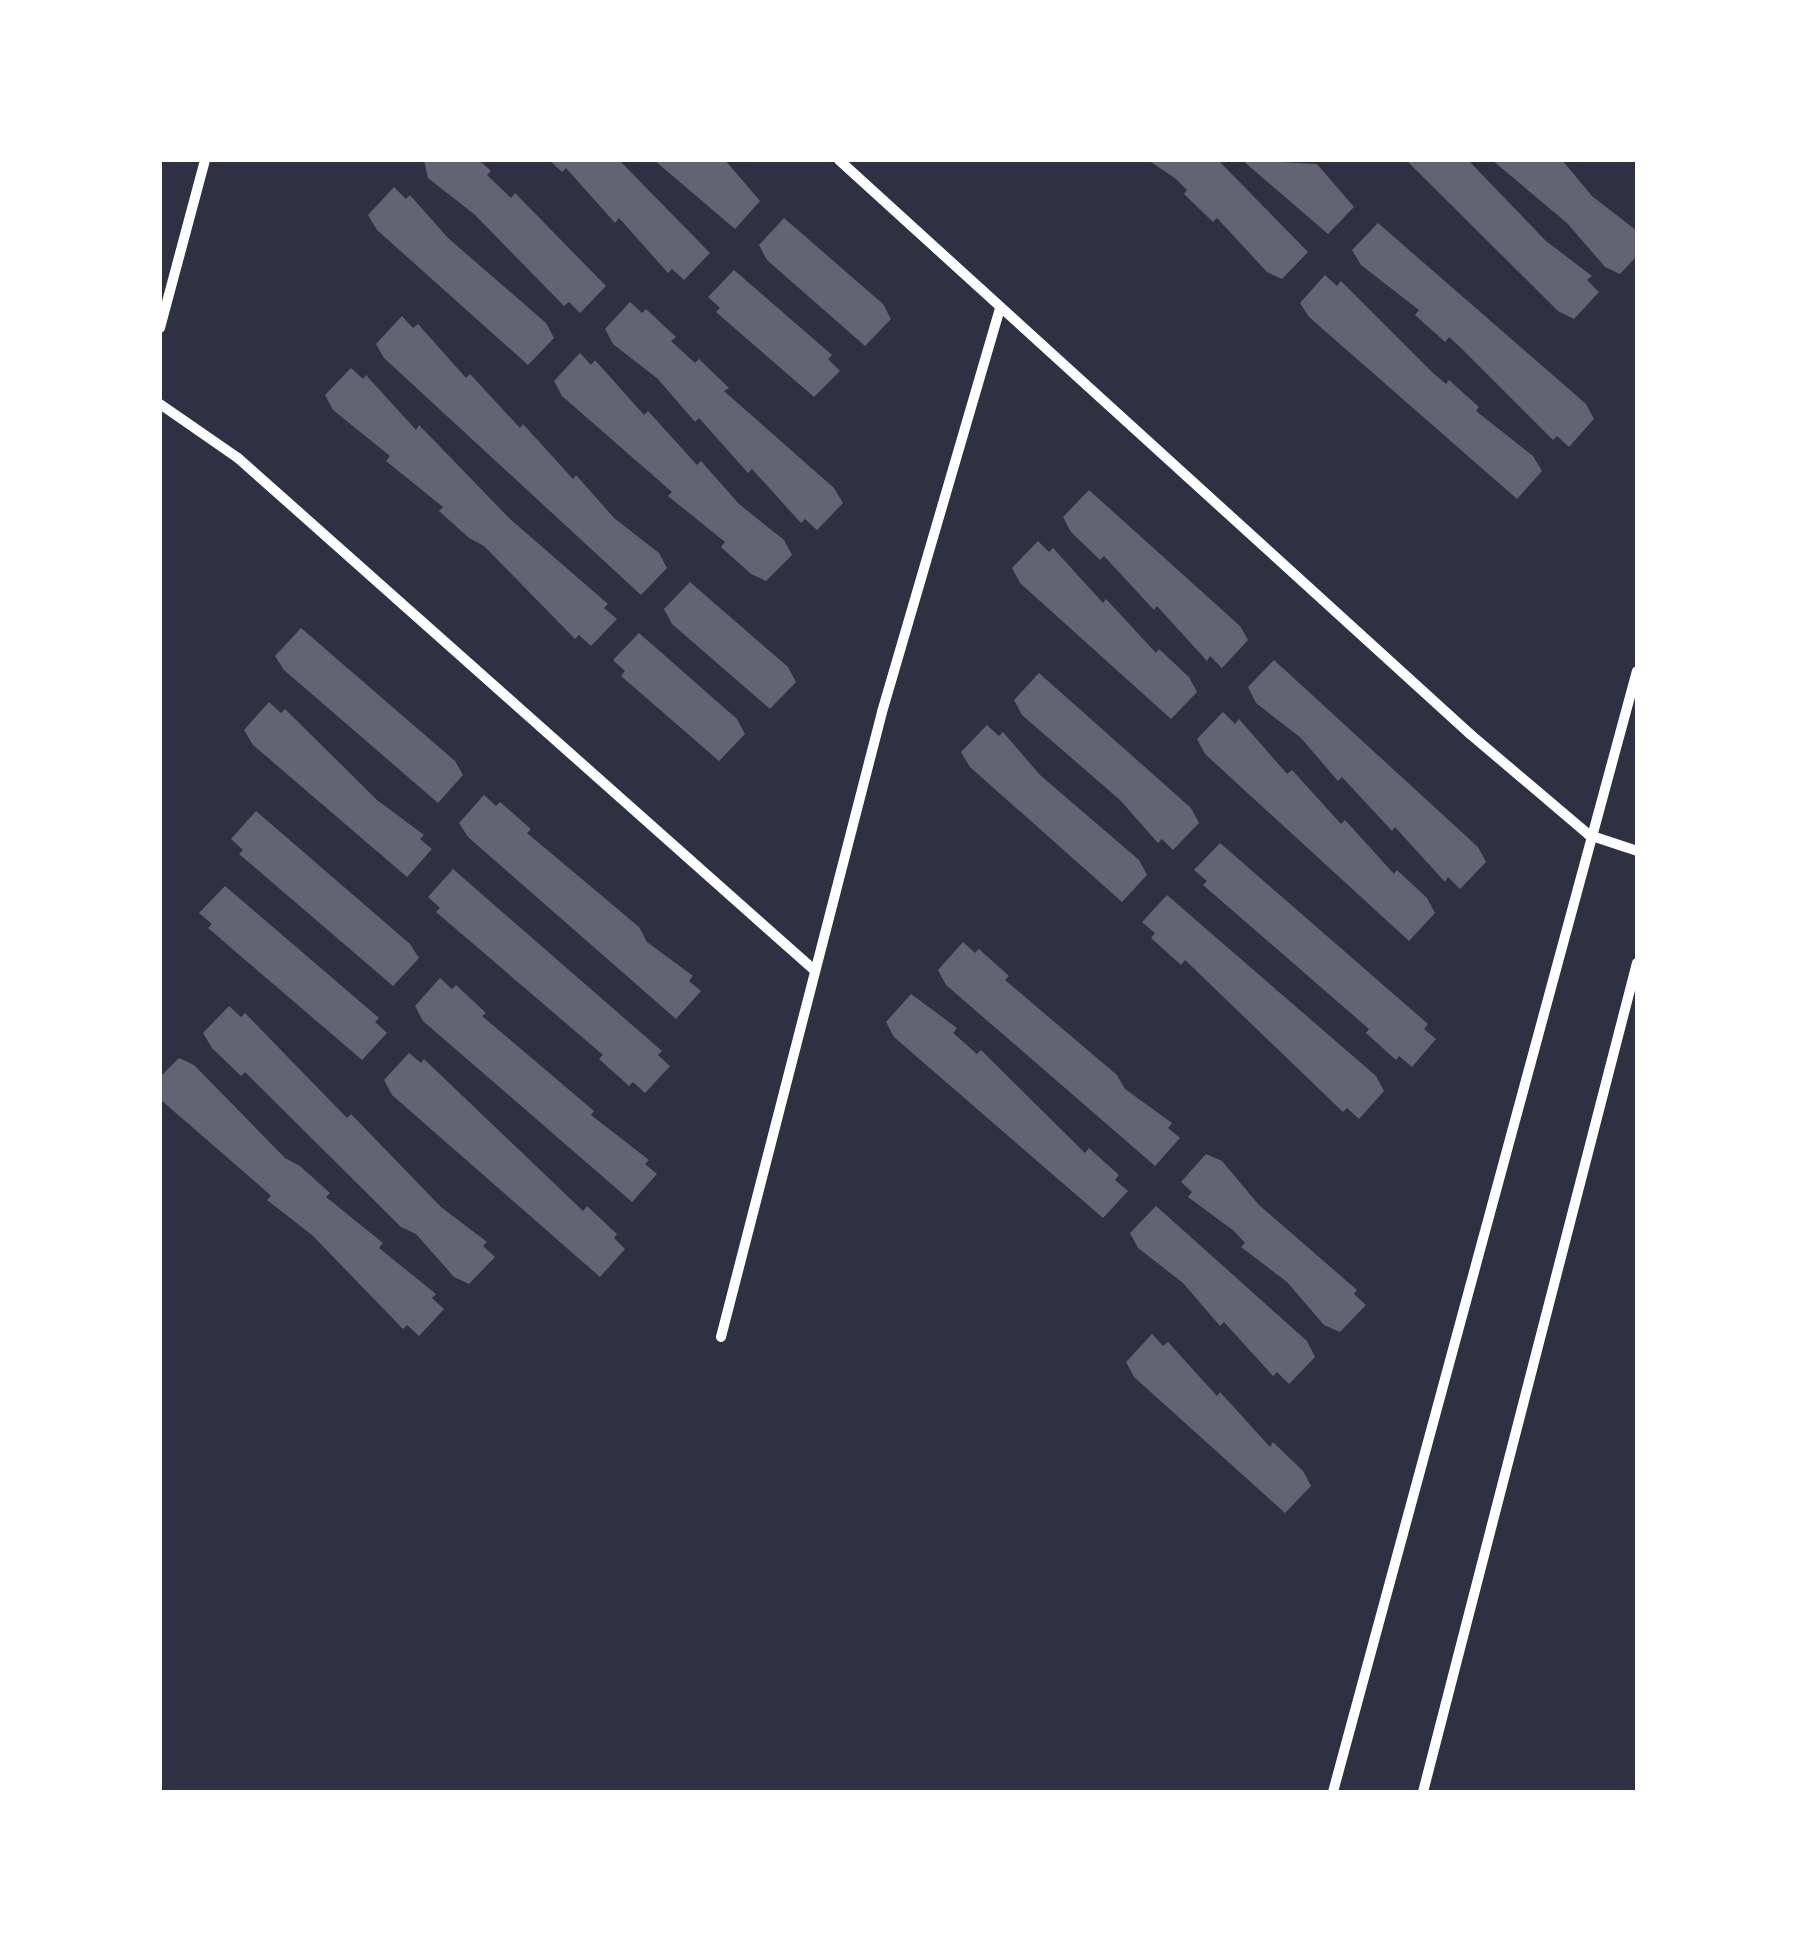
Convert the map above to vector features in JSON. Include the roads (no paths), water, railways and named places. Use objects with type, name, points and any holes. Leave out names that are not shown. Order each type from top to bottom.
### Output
[{"type":"street","points":[[160,328],[205,160]]},
{"type":"street","points":[[838,160],[1589,835],[1637,851]]},
{"type":"street","points":[[721,1336],[812,969],[1000,308]]},
{"type":"street","points":[[160,404],[238,458],[812,969]]},
{"type":"street","points":[[1333,1792],[1589,835],[1637,671]]},
{"type":"street","points":[[1423,1792],[1637,963]]}]
